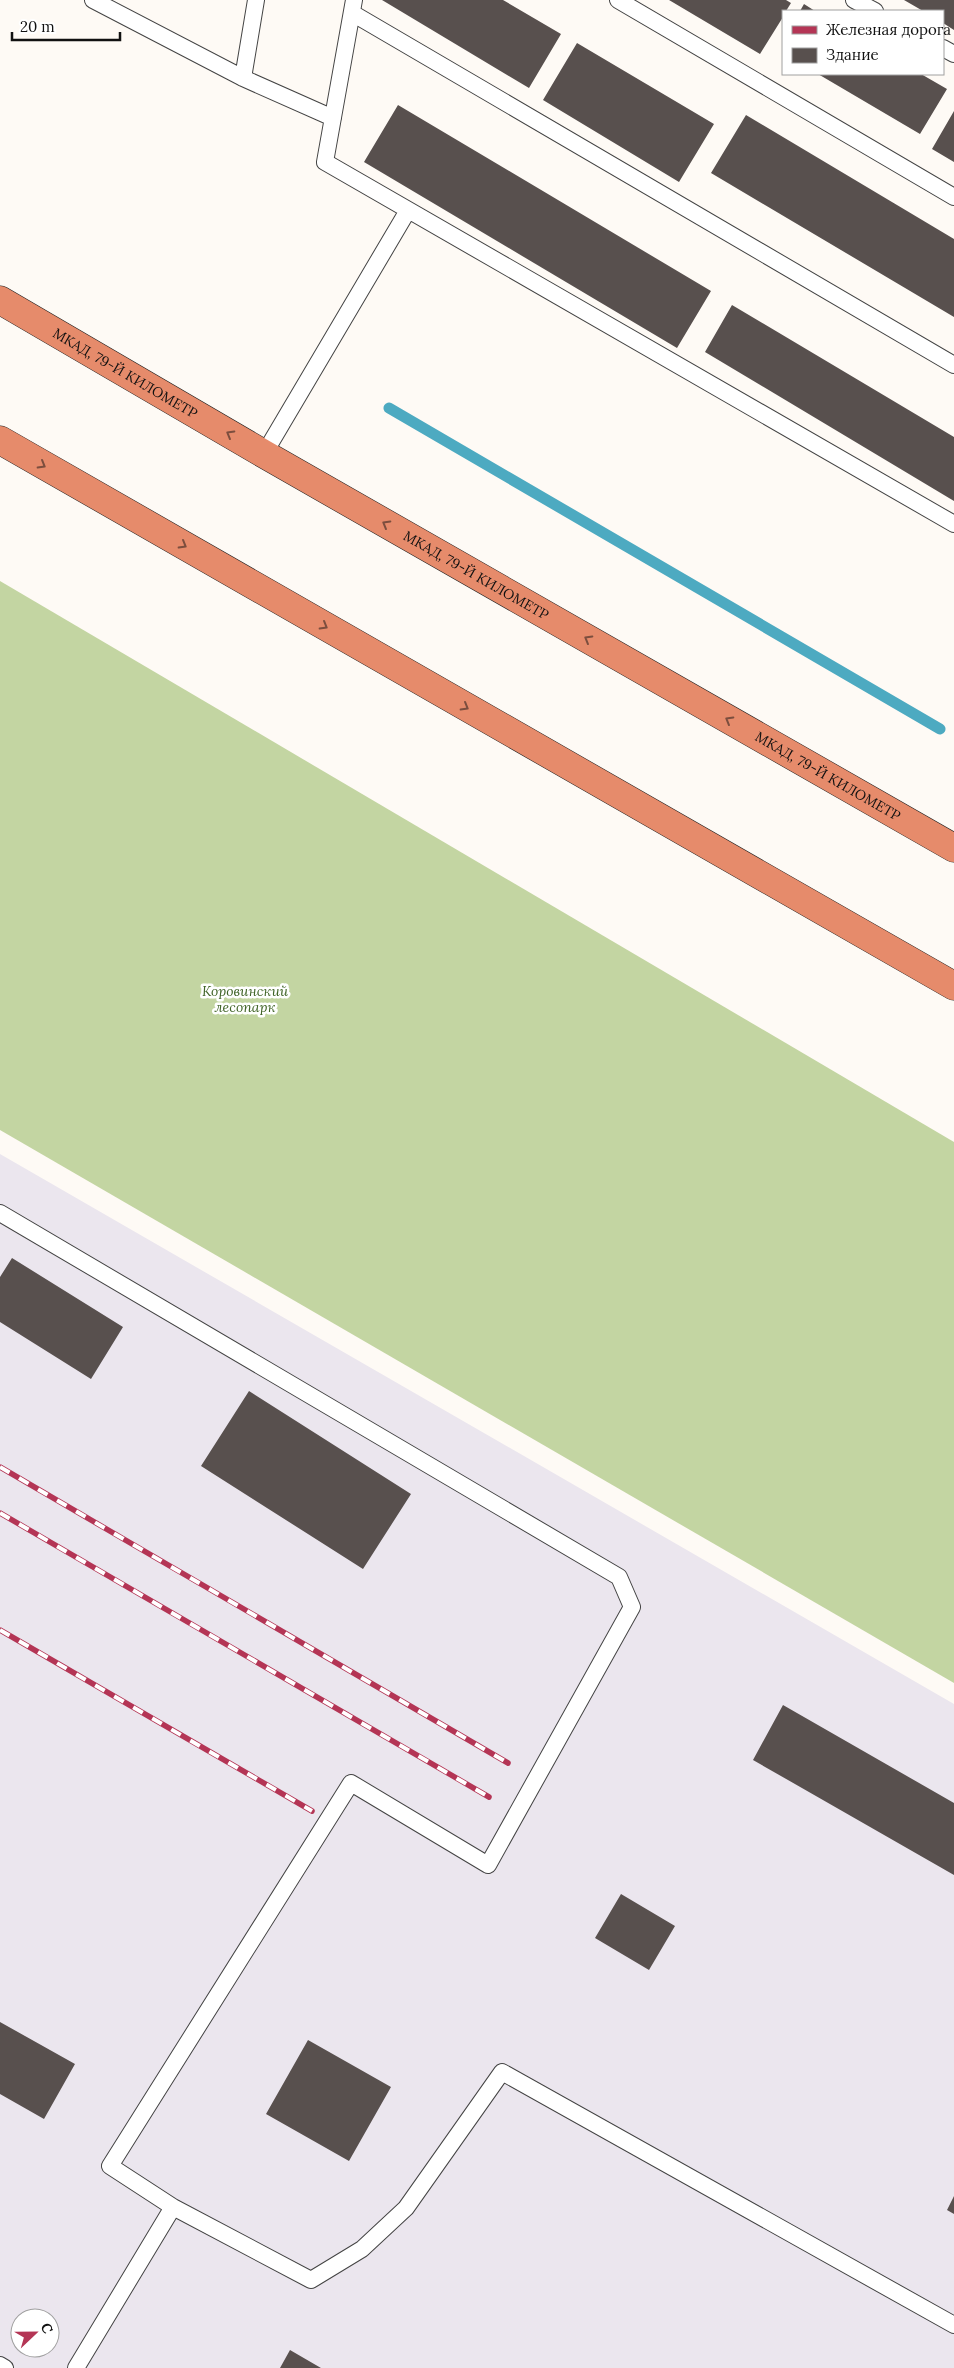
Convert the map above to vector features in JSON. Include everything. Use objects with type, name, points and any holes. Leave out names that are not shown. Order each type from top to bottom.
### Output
[{"type":"highway","name":"МКАД, 79-Й КИЛОМЕТР","points":[[0,300],[264,454],[954,848]]},
{"type":"highway","points":[[0,440],[954,986]]},
{"type":"lane","points":[[93,0],[243,78],[333,118]]},
{"type":"lane","points":[[243,78],[256,0]]},
{"type":"lane","points":[[618,0],[954,197]]},
{"type":"lane","points":[[854,0],[873,10]]},
{"type":"lane","points":[[954,365],[353,6],[324,162],[407,212],[954,524]]},
{"type":"lane","points":[[264,454],[407,212]]},
{"type":"lane","points":[[0,1213],[619,1576],[632,1607],[488,1865],[351,1782],[110,2166],[173,2207],[311,2280],[362,2249],[406,2208],[502,2072],[954,2325]]},
{"type":"lane","points":[[76,2368],[173,2207]]},
{"type":"lane","points":[[0,2365],[5,2368]]},
{"type":"shaded area","points":[[0,1154],[954,1704],[954,2368],[0,2368]]},
{"type":"green space","name":"Коровинский лесопарк","points":[[0,581],[954,1142],[954,1683],[0,1130]]},
{"type":"building","points":[[382,0],[503,0],[561,34],[529,88]]},
{"type":"building","points":[[669,0],[786,0],[791,3],[787,10],[782,10],[782,19],[760,54]]},
{"type":"building","points":[[904,0],[954,0],[954,30],[944,24],[944,10],[921,10]]},
{"type":"building","points":[[804,4],[813,10],[801,10]]},
{"type":"building","points":[[577,43],[714,124],[679,182],[543,100]]},
{"type":"building","points":[[820,75],[923,75],[947,89],[920,134]]},
{"type":"building","points":[[398,105],[711,291],[677,348],[364,162]]},
{"type":"building","points":[[954,111],[954,162],[932,149]]},
{"type":"building","points":[[746,115],[954,239],[954,317],[711,173]]},
{"type":"building","points":[[732,305],[954,437],[954,501],[705,352]]},
{"type":"building","points":[[12,1258],[123,1327],[91,1379],[0,1322],[0,1277]]},
{"type":"building","points":[[249,1391],[411,1494],[363,1569],[201,1466]]},
{"type":"building","points":[[783,1705],[954,1803],[954,1875],[753,1760]]},
{"type":"building","points":[[621,1894],[675,1926],[649,1970],[595,1938]]},
{"type":"building","points":[[0,2022],[75,2064],[44,2119],[0,2094]]},
{"type":"building","points":[[308,2040],[391,2087],[349,2161],[266,2114]]},
{"type":"building","points":[[954,2196],[954,2214],[947,2210]]},
{"type":"building","points":[[290,2350],[321,2368],[280,2368]]},
{"type":"waterway","points":[[389,408],[940,729]]},
{"type":"railway","points":[[0,1467],[508,1763]]},
{"type":"railway","points":[[0,1513],[489,1797]]},
{"type":"railway","points":[[0,1630],[312,1811]]}]
